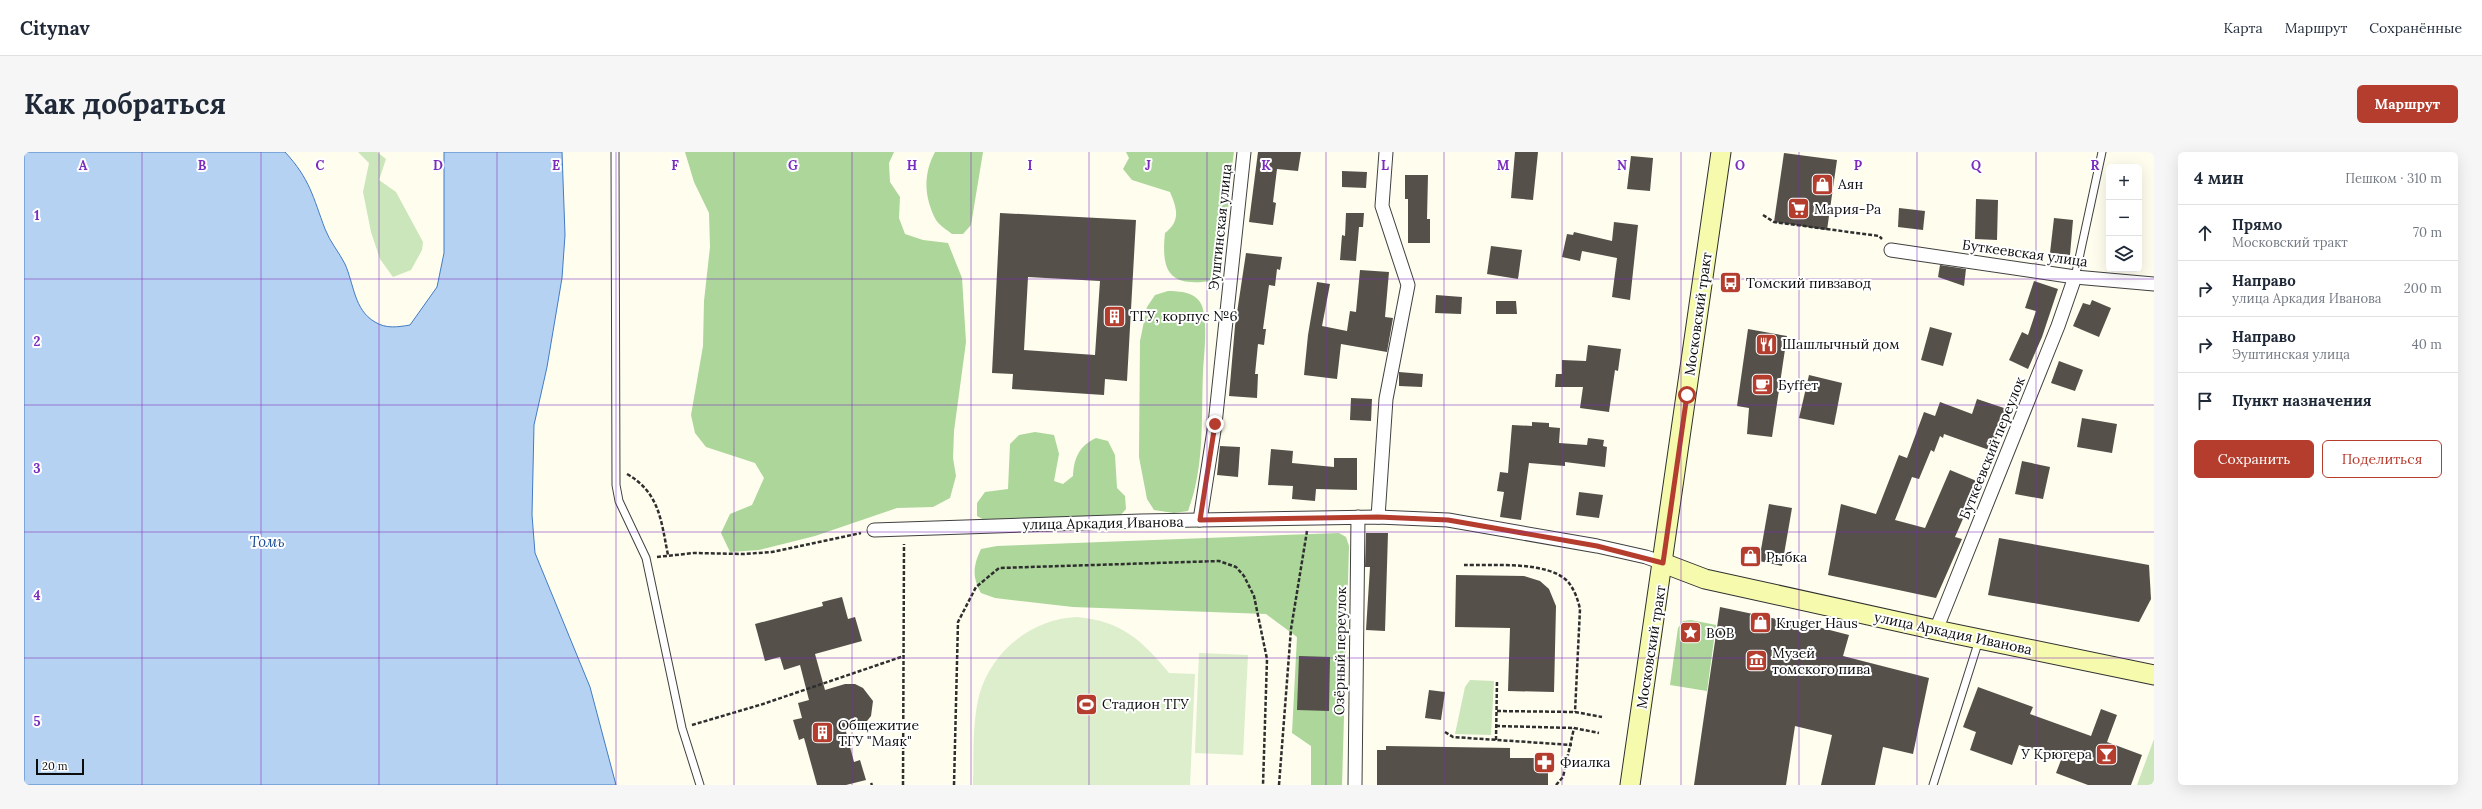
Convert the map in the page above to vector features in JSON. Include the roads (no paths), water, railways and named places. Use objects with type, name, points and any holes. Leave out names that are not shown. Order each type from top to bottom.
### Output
[{"type":"main road","name":"Московский тракт","points":[[1630,785],[1721,152]]},
{"type":"main road","name":"улица Аркадия Иванова","points":[[1663,563],[1705,579],[1936,630],[2154,675]]},
{"type":"street","name":"Эуштинская улица","points":[[1200,520],[1215,424],[1244,152]]},
{"type":"street","points":[[1378,517],[1386,399],[1408,285],[1382,206],[1386,152]]},
{"type":"street","name":"Буткеевская улица","points":[[1891,250],[2075,277],[2154,284]]},
{"type":"street","name":"Буткеевский переулок","points":[[1936,630],[2058,326],[2075,277]]},
{"type":"street","name":"Озёрный переулок","points":[[1355,785],[1358,517]]},
{"type":"street","name":"улица Аркадия Иванова","points":[[874,530],[1200,520],[1378,517],[1448,520],[1597,546],[1663,563]]},
{"type":"lane","points":[[615,152],[614,466],[619,501],[646,558],[682,728],[700,785]]},
{"type":"lane","points":[[2075,277],[2102,152]]},
{"type":"lane","points":[[1933,785],[1979,639]]},
{"type":"water","name":"Томь","points":[[24,152],[285,152],[300,171],[310,189],[327,234],[345,264],[359,304],[363,311],[375,322],[383,326],[392,327],[410,325],[437,287],[444,253],[444,152],[562,152],[565,235],[562,278],[547,367],[534,425],[532,515],[535,553],[590,687],[616,785],[24,785]]},
{"type":"place","name":"Аян","points":[[1822,184]]},
{"type":"place","name":"Мария-Ра","points":[[1798,209]]},
{"type":"place","name":"Томский пивзавод","points":[[1730,283]]},
{"type":"place","name":"ТГУ, корпус №6","points":[[1114,316]]},
{"type":"place","name":"Шашлычный дом","points":[[1766,344]]},
{"type":"place","name":"Буffет","points":[[1762,385]]},
{"type":"place","name":"Рыбка","points":[[1751,557]]},
{"type":"place","name":"Kruger Haus","points":[[1761,623]]},
{"type":"place","name":"ВОВ","points":[[1691,633]]},
{"type":"place","name":"Музей томского пива","points":[[1756,661]]},
{"type":"place","name":"Стадион ТГУ","points":[[1086,704]]},
{"type":"place","name":"Общежитие ТГУ \"Маяк\"","points":[[822,733]]},
{"type":"place","name":"У Крюгера","points":[[2107,754]]},
{"type":"place","name":"Фиалка","points":[[1544,762]]}]
